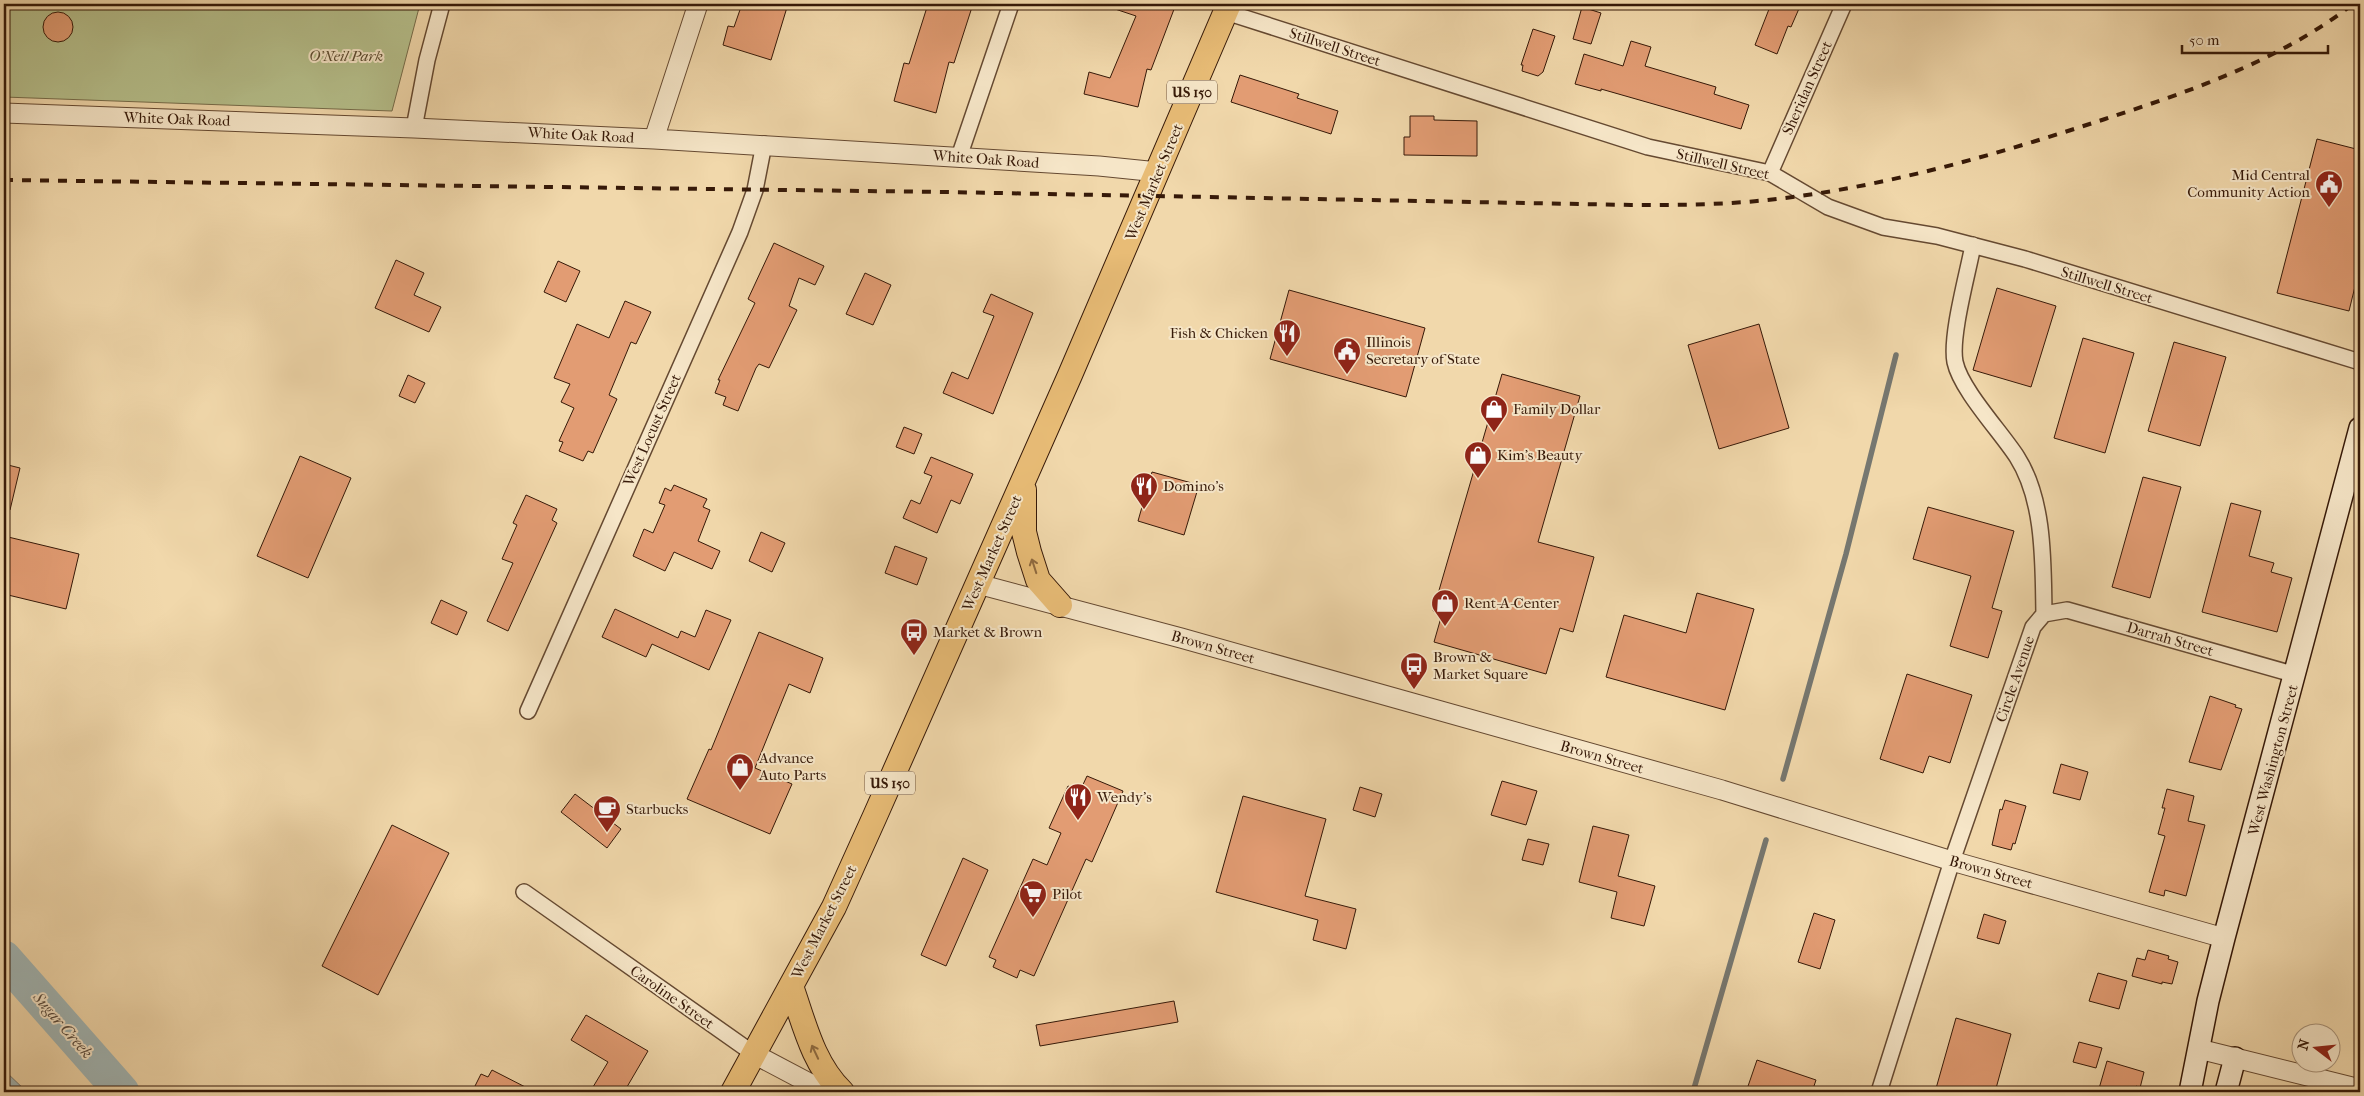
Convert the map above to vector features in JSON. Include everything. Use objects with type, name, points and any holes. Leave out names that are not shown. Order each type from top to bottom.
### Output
[{"type":"main road","name":"West Market Street","points":[[733,1092],[834,907],[1024,480],[1227,8]]},
{"type":"main road","name":"West Washington Street","points":[[2190,1092],[2208,1001],[2224,938],[2296,675],[2360,428]]},
{"type":"main road","points":[[1024,480],[1024,532],[1029,552],[1038,580],[1060,605]]},
{"type":"main road","points":[[792,986],[813,1050],[830,1081],[842,1092]]},
{"type":"main road","points":[[2226,1092],[2235,1058]]},
{"type":"street","points":[[414,128],[427,60],[442,4]]},
{"type":"street","points":[[654,139],[698,4]]},
{"type":"street","points":[[959,157],[1011,4]]},
{"type":"street","name":"Sheridan Street","points":[[1770,173],[1844,4]]},
{"type":"street","name":"Stillwell Street","points":[[1227,8],[1648,147],[1770,173],[1828,207],[1883,227],[1937,236],[1973,245],[2360,362]]},
{"type":"street","name":"White Oak Road","points":[[4,113],[414,128],[764,144],[1158,172]]},
{"type":"street","name":"West Locust Street","points":[[528,710],[740,232],[755,190],[764,144]]},
{"type":"street","points":[[1973,245],[1955,336],[1955,362],[1968,390],[2018,459],[2032,491],[2042,539],[2044,614]]},
{"type":"street","name":"Brown Street","points":[[978,584],[1060,605],[1722,790],[1952,861],[2224,938]]},
{"type":"street","name":"Darrah Street","points":[[2044,614],[2067,610],[2296,675]]},
{"type":"street","name":"Circle Avenue","points":[[1879,1092],[1952,861],[2033,627],[2044,614]]},
{"type":"street","name":"Caroline Street","points":[[524,892],[754,1054],[826,1092]]},
{"type":"street","points":[[2199,1049],[2360,1089]]},
{"type":"green space","name":"O'Neil Park","points":[[4,4],[420,4],[392,111],[4,97]]},
{"type":"shaded area","points":[[4,1070],[27,1092],[4,1092]]},
{"type":"building","points":[[742,4],[788,4],[771,60],[723,45],[728,26],[734,27]]},
{"type":"building","points":[[928,4],[973,4],[954,63],[949,62],[936,113],[894,101],[904,63],[909,64]]},
{"type":"building","points":[[1106,4],[1176,4],[1151,70],[1147,69],[1138,107],[1084,94],[1089,72],[1110,78],[1136,16],[1106,6]]},
{"type":"building","points":[[1771,4],[1801,4],[1791,27],[1788,26],[1777,54],[1755,45]]},
{"type":"building","points":[[1582,7],[1601,13],[1591,44],[1573,39]]},
{"type":"building","points":[[58,12],[69,16],[73,27],[69,38],[58,42],[47,38],[43,27],[47,16]]},
{"type":"building","points":[[1533,29],[1555,36],[1543,72],[1538,76],[1522,71],[1523,65],[1521,65]]},
{"type":"building","points":[[1631,41],[1651,47],[1645,66],[1716,87],[1714,94],[1749,105],[1741,129],[1601,89],[1601,91],[1575,84],[1584,54],[1623,66]]},
{"type":"building","points":[[1240,75],[1299,94],[1297,98],[1338,111],[1331,134],[1231,102]]},
{"type":"building","points":[[1410,116],[1434,116],[1434,120],[1477,121],[1477,156],[1404,155],[1404,137],[1410,137]]},
{"type":"building","name":"Mid Central Community Action","points":[[2317,139],[2360,150],[2360,266],[2349,311],[2277,293]]},
{"type":"building","points":[[774,243],[824,266],[815,285],[799,278],[789,306],[797,310],[769,368],[759,364],[756,368],[738,411],[723,405],[726,397],[715,393],[720,380],[718,380],[755,303],[748,299]]},
{"type":"building","points":[[396,260],[424,273],[414,295],[441,307],[429,332],[375,308]]},
{"type":"building","points":[[558,261],[580,271],[566,302],[544,292]]},
{"type":"building","points":[[865,273],[891,285],[873,325],[846,314]]},
{"type":"building","points":[[1997,288],[2056,306],[2031,387],[1973,370]]},
{"type":"building","points":[[1289,290],[1425,328],[1406,397],[1270,359]]},
{"type":"building","points":[[991,294],[1033,313],[993,414],[943,393],[952,372],[968,379],[994,316],[983,312]]},
{"type":"building","points":[[625,301],[651,312],[636,344],[631,342],[609,395],[617,399],[593,453],[588,451],[583,461],[559,451],[563,442],[559,441],[574,408],[561,402],[570,384],[554,378],[577,324],[609,338]]},
{"type":"building","points":[[1759,324],[1789,428],[1719,449],[1688,345]]},
{"type":"building","points":[[2083,338],[2134,353],[2105,453],[2054,438]]},
{"type":"building","points":[[2174,342],[2226,357],[2200,446],[2148,431]]},
{"type":"building","points":[[1502,374],[1580,396],[1538,542],[1594,557],[1573,632],[1560,628],[1546,674],[1434,642],[1442,614],[1433,611]]},
{"type":"building","points":[[408,375],[425,383],[415,403],[399,396]]},
{"type":"building","points":[[904,427],[922,434],[914,454],[896,447]]},
{"type":"building","points":[[300,456],[351,478],[308,578],[257,556]]},
{"type":"building","points":[[931,457],[973,474],[960,504],[951,500],[937,533],[903,518],[911,500],[920,504],[932,476],[924,473]]},
{"type":"building","points":[[4,464],[20,468],[10,510],[4,510]]},
{"type":"building","points":[[1152,472],[1199,485],[1184,535],[1138,521]]},
{"type":"building","points":[[2143,477],[2181,487],[2150,598],[2112,587]]},
{"type":"building","points":[[674,485],[707,499],[703,507],[710,510],[698,541],[720,551],[712,569],[674,552],[665,571],[633,556],[644,529],[653,533],[665,505],[659,503],[665,488],[671,491]]},
{"type":"building","points":[[526,495],[557,509],[552,520],[557,523],[508,631],[487,621],[513,563],[502,559],[517,525],[513,523]]},
{"type":"building","points":[[2231,503],[2261,511],[2249,556],[2274,563],[2271,572],[2292,578],[2277,632],[2202,612]]},
{"type":"building","points":[[1928,507],[2014,531],[1992,608],[2002,611],[1988,658],[1950,646],[1971,576],[1913,559]]},
{"type":"building","points":[[761,532],[785,543],[772,572],[749,561]]},
{"type":"building","points":[[4,536],[79,554],[66,609],[4,594]]},
{"type":"building","points":[[895,546],[927,558],[917,585],[885,573]]},
{"type":"building","points":[[1697,593],[1754,609],[1725,710],[1606,677],[1624,615],[1686,633]]},
{"type":"building","points":[[441,600],[467,612],[457,635],[431,623]]},
{"type":"building","points":[[615,609],[678,638],[681,631],[695,637],[706,610],[731,620],[709,670],[652,644],[646,657],[602,637]]},
{"type":"building","points":[[759,632],[823,658],[810,693],[789,684],[755,768],[792,784],[770,834],[687,799],[709,749],[711,750]]},
{"type":"building","points":[[1907,674],[1972,695],[1950,763],[1929,756],[1923,773],[1880,759]]},
{"type":"building","points":[[2210,696],[2242,709],[2221,770],[2189,762]]},
{"type":"building","points":[[2061,764],[2088,772],[2080,800],[2053,793]]},
{"type":"building","points":[[1087,776],[1123,791],[1092,862],[1086,859],[1034,976],[1020,970],[1017,978],[993,967],[996,960],[989,957],[1033,859],[1047,865],[1061,833],[1049,828],[1068,786],[1080,791]]},
{"type":"building","points":[[1502,781],[1537,791],[1526,825],[1491,815]]},
{"type":"building","points":[[1360,787],[1382,794],[1375,817],[1353,810]]},
{"type":"building","points":[[2167,789],[2194,796],[2188,821],[2205,825],[2186,896],[2165,890],[2164,896],[2149,892],[2165,836],[2158,834],[2165,808],[2162,808]]},
{"type":"building","points":[[575,794],[621,829],[607,848],[561,812]]},
{"type":"building","points":[[1243,796],[1326,819],[1305,896],[1356,909],[1346,949],[1313,940],[1318,920],[1216,892]]},
{"type":"building","points":[[2005,800],[2026,806],[2015,844],[2013,843],[2011,850],[1992,845],[2000,809],[2002,810]]},
{"type":"building","points":[[392,825],[449,853],[378,995],[322,966]]},
{"type":"building","points":[[1593,826],[1629,835],[1618,876],[1655,886],[1644,926],[1611,918],[1617,892],[1579,882]]},
{"type":"building","points":[[1528,839],[1549,844],[1543,865],[1522,860]]},
{"type":"building","points":[[963,858],[988,870],[946,966],[921,955]]},
{"type":"building","points":[[1814,913],[1835,920],[1820,969],[1798,962]]},
{"type":"building","points":[[1984,914],[2006,921],[1999,944],[1977,938]]},
{"type":"building","points":[[2148,950],[2169,956],[2168,959],[2178,962],[2172,984],[2162,982],[2162,984],[2132,976],[2137,958],[2145,960]]},
{"type":"building","points":[[2098,973],[2127,981],[2119,1009],[2089,1001]]},
{"type":"building","points":[[1174,1001],[1178,1022],[1040,1046],[1036,1025]]},
{"type":"building","points":[[586,1015],[648,1051],[624,1092],[590,1092],[608,1062],[571,1040]]},
{"type":"building","points":[[1956,1018],[2011,1034],[1995,1092],[1935,1092]]},
{"type":"building","points":[[2079,1042],[2102,1048],[2096,1068],[2073,1062]]},
{"type":"building","points":[[1757,1060],[1816,1080],[1812,1092],[1746,1092]]},
{"type":"building","points":[[2107,1061],[2144,1072],[2140,1088],[2136,1086],[2134,1092],[2098,1092]]},
{"type":"building","points":[[492,1070],[535,1092],[472,1092],[481,1074],[488,1077]]},
{"type":"waterway","points":[[1783,779],[1846,554],[1896,355]]},
{"type":"waterway","points":[[1693,1092],[1766,840]]},
{"type":"waterway","name":"Sugar Creek","points":[[4,958],[122,1092]]},
{"type":"railway","points":[[4,180],[944,192],[1631,205],[1757,201],[1845,189],[1933,170],[2020,146],[2105,119],[2202,85],[2266,58],[2296,42],[2353,4]]},
{"type":"place","name":"Mid Central Community Action","points":[[2329,208]]},
{"type":"place","name":"Fish & Chicken","points":[[1287,357]]},
{"type":"place","name":"Illinois Secretary of State","points":[[1347,375]]},
{"type":"place","name":"Family Dollar","points":[[1494,433]]},
{"type":"place","name":"Kim's Beauty","points":[[1478,479]]},
{"type":"place","name":"Domino's","points":[[1144,510]]},
{"type":"place","name":"Rent-A-Center","points":[[1445,627]]},
{"type":"place","name":"Market & Brown","points":[[914,656]]},
{"type":"place","name":"Brown & Market Square","points":[[1414,690]]},
{"type":"place","name":"Advance Auto Parts","points":[[740,791]]},
{"type":"place","name":"Wendy's","points":[[1078,821]]},
{"type":"place","name":"Starbucks","points":[[607,833]]},
{"type":"place","name":"Pilot","points":[[1033,918]]}]
